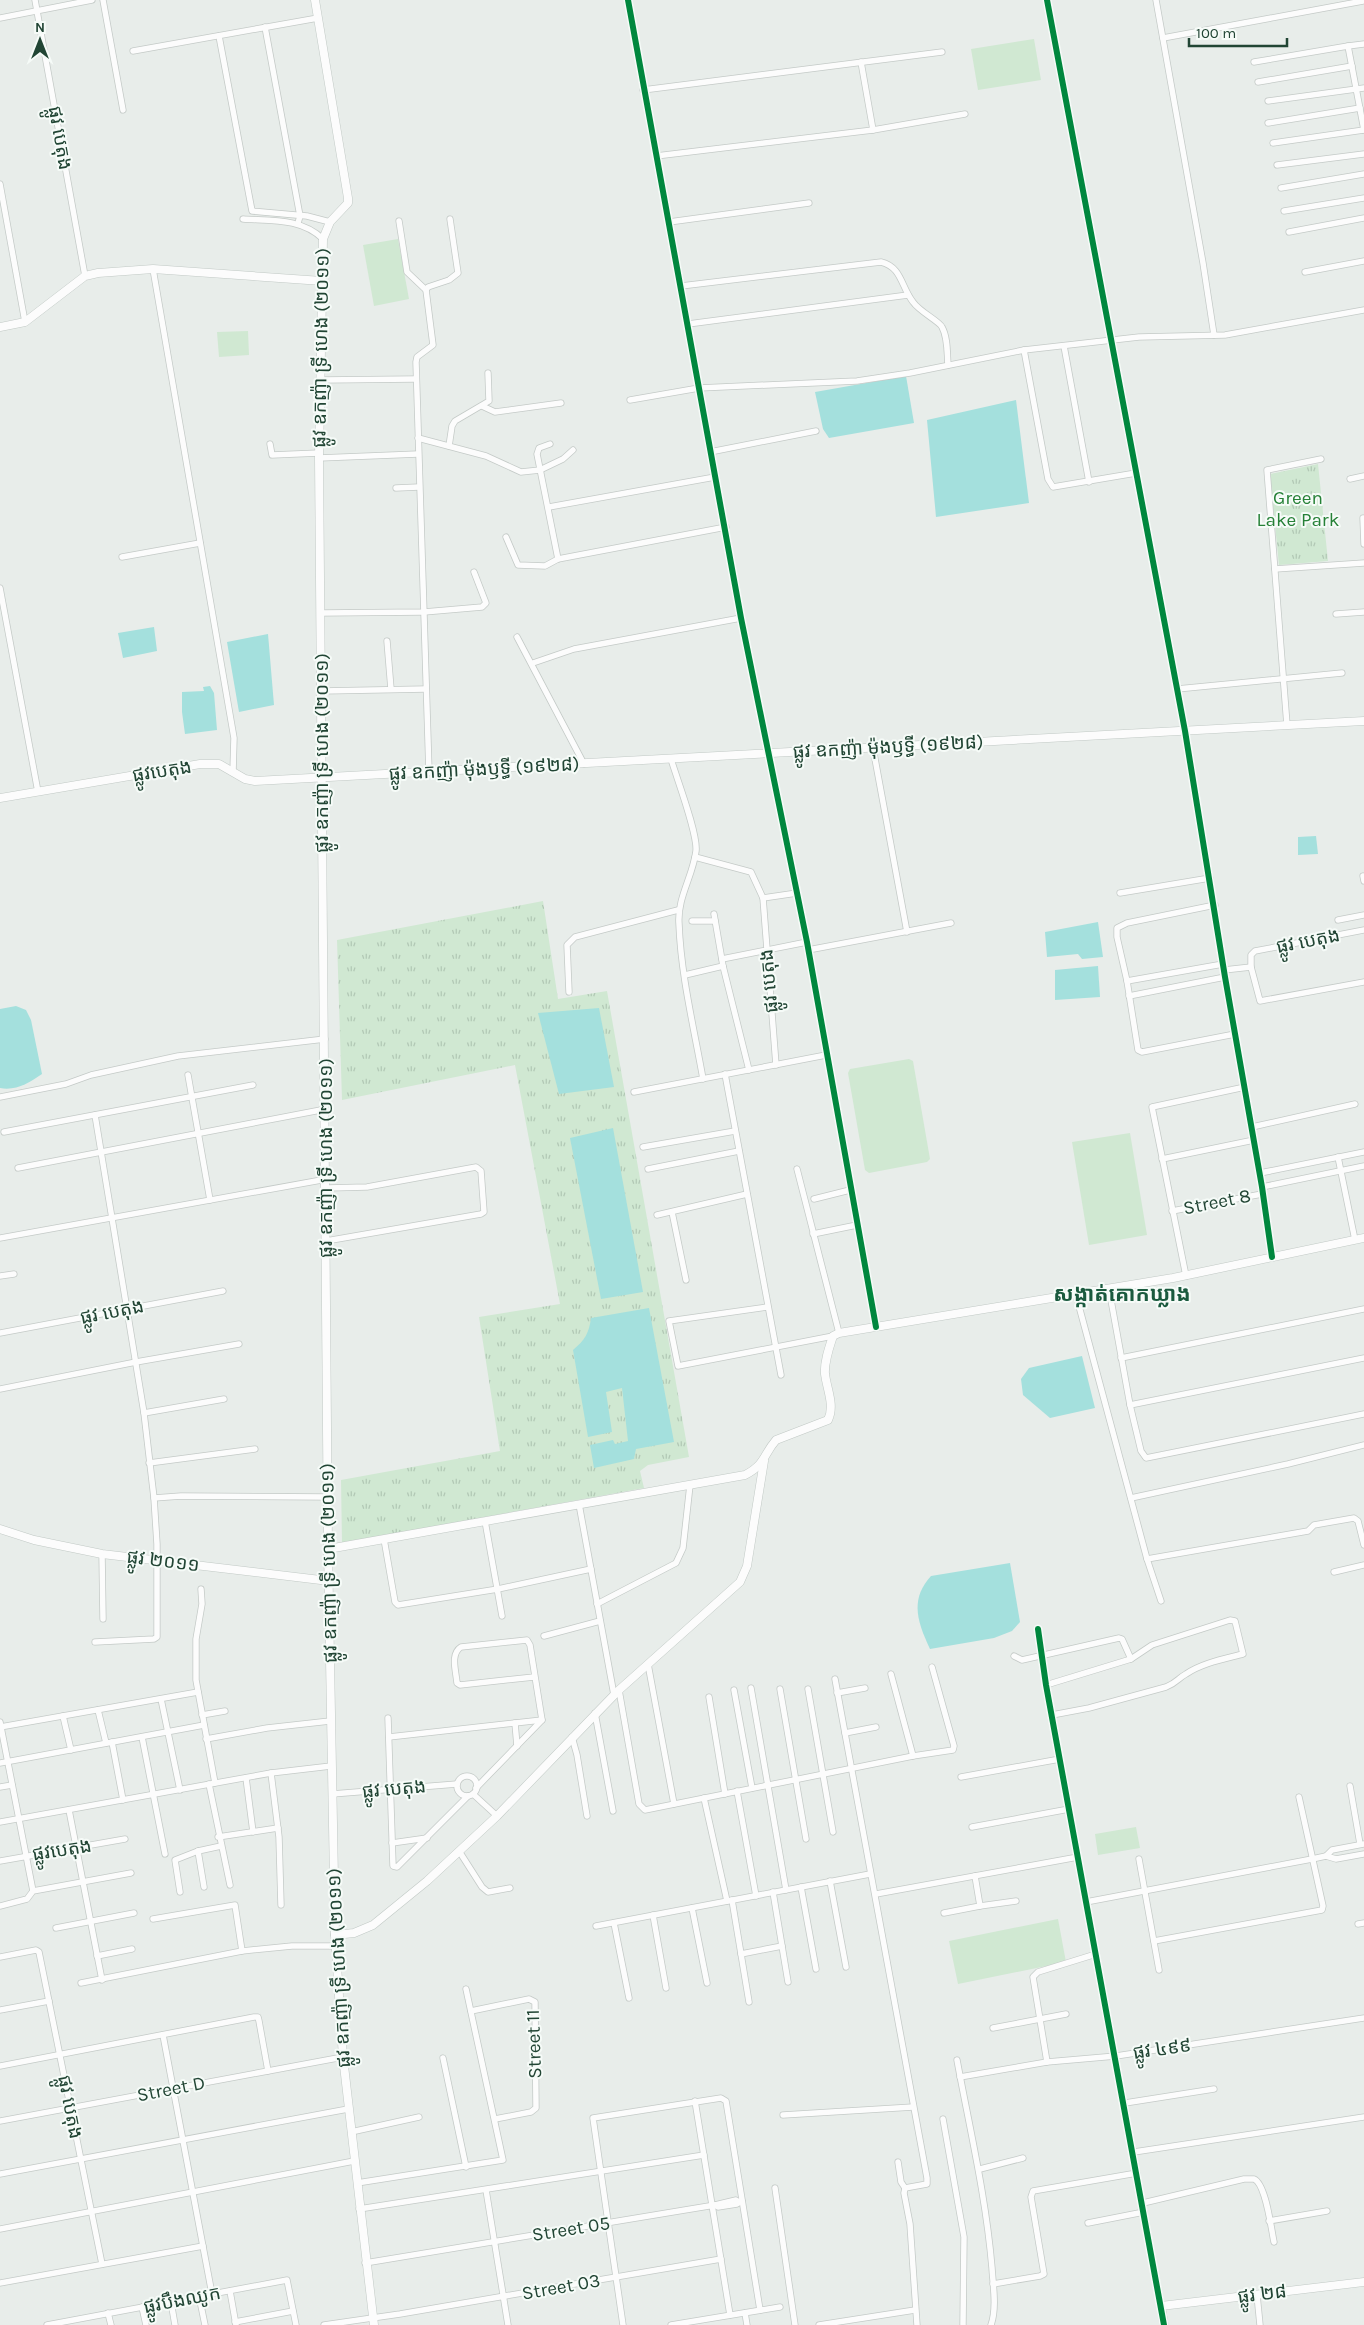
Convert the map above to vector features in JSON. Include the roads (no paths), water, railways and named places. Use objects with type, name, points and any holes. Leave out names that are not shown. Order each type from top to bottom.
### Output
[{"type":"main road","name":"ផ្លូវ ឧកញ៉ា ទ្រី ហេង (២០១១)","points":[[315,0],[348,198],[348,203],[330,222],[323,239],[319,456],[326,1109],[328,1581],[331,1648],[330,1721],[335,1946],[348,2109],[373,2322]]},
{"type":"main road","points":[[0,327],[25,322],[85,276],[117,271],[153,269],[322,281]]},
{"type":"main road","name":"ផ្លូវ ឧកញ៉ា ម៉ុងឫទ្ធី (១៩២៨)","points":[[322,778],[1364,721]]},
{"type":"main road","name":"ផ្លូវបេតុង","points":[[0,798],[200,764],[219,764],[244,779],[255,781],[322,778]]},
{"type":"main road","points":[[335,1935],[354,1933],[373,1925],[427,1881],[497,1816],[616,1692],[740,1582],[749,1558],[764,1461],[770,1447],[776,1440],[828,1420],[831,1401],[825,1373],[827,1358],[836,1335],[1186,1276],[1364,1238]]},
{"type":"main road","points":[[328,1549],[745,1475],[764,1461]]},
{"type":"main road","name":"ផ្លូវ ២០១១","points":[[0,1529],[34,1540],[102,1554],[328,1581]]},
{"type":"main road","name":"ផ្លូវ ២៨","points":[[1161,2306],[1364,2282]]},
{"type":"main road","points":[[1161,2306],[1164,2325]]},
{"type":"street","name":"ផ្លូវ បេតុង","points":[[36,0],[85,276]]},
{"type":"street","points":[[0,18],[92,0]]},
{"type":"street","points":[[103,0],[123,110]]},
{"type":"street","points":[[628,0],[710,452],[726,527],[741,618],[807,942],[876,1328]]},
{"type":"street","points":[[1046,0],[1185,731],[1215,905],[1225,977],[1260,1173],[1272,1257]]},
{"type":"street","points":[[1156,0],[1203,263],[1214,336]]},
{"type":"street","points":[[1163,38],[1363,3]]},
{"type":"street","points":[[133,51],[318,18]]},
{"type":"street","points":[[265,27],[300,216],[298,223]]},
{"type":"street","points":[[219,36],[252,212],[300,216],[330,222]]},
{"type":"street","points":[[1254,62],[1364,44]]},
{"type":"street","points":[[1273,142],[1364,130],[1348,46]]},
{"type":"street","points":[[643,90],[942,52]]},
{"type":"street","points":[[861,62],[873,130]]},
{"type":"street","points":[[1258,82],[1352,66]]},
{"type":"street","points":[[1268,101],[1364,88]]},
{"type":"street","points":[[1268,123],[1360,108]]},
{"type":"street","points":[[656,156],[873,130],[966,114]]},
{"type":"street","points":[[1277,165],[1364,154]]},
{"type":"street","points":[[1281,188],[1364,174]]},
{"type":"street","points":[[0,184],[25,322]]},
{"type":"street","points":[[1284,211],[1364,198]]},
{"type":"street","points":[[669,222],[809,204]]},
{"type":"street","points":[[1289,232],[1364,218]]},
{"type":"street","points":[[243,219],[298,223],[316,232],[323,239]]},
{"type":"street","points":[[426,290],[428,287],[449,280],[458,273],[450,219]]},
{"type":"street","points":[[399,221],[407,272],[426,290],[433,345],[417,357],[416,379],[430,772]]},
{"type":"street","points":[[1305,272],[1364,261]]},
{"type":"street","points":[[681,286],[881,262],[891,264],[901,276],[908,295],[922,312],[941,324],[945,333],[948,365]]},
{"type":"street","points":[[153,269],[234,738],[233,772]]},
{"type":"street","points":[[688,324],[908,295]]},
{"type":"street","points":[[630,400],[699,388],[857,381],[1024,350],[1139,337],[1214,336],[1364,310]]},
{"type":"street","points":[[1064,346],[1090,482]]},
{"type":"street","points":[[1024,350],[1050,484],[1053,488],[1136,473]]},
{"type":"street","points":[[449,446],[452,426],[455,421],[475,408],[487,404],[490,397],[488,373]]},
{"type":"street","points":[[321,380],[416,379]]},
{"type":"street","points":[[482,406],[495,412],[561,403]]},
{"type":"street","points":[[710,452],[816,431]]},
{"type":"street","points":[[418,438],[486,456],[521,472],[540,470],[563,459],[573,450]]},
{"type":"street","points":[[270,444],[272,455],[418,454]]},
{"type":"street","points":[[550,444],[539,448],[537,454],[558,559]]},
{"type":"street","points":[[1287,725],[1267,470],[1321,459]]},
{"type":"street","points":[[1350,479],[1364,476]]},
{"type":"street","points":[[549,507],[715,477]]},
{"type":"street","points":[[396,488],[419,487]]},
{"type":"street","points":[[1363,518],[1364,544]]},
{"type":"street","points":[[506,538],[518,565],[545,566],[558,559],[726,527]]},
{"type":"street","points":[[122,557],[200,543]]},
{"type":"street","points":[[1275,569],[1364,563]]},
{"type":"street","points":[[321,614],[424,612],[485,605],[486,603],[474,572]]},
{"type":"street","points":[[0,588],[38,792]]},
{"type":"street","points":[[1336,614],[1364,612]]},
{"type":"street","points":[[532,664],[574,649],[741,618]]},
{"type":"street","points":[[517,637],[584,764]]},
{"type":"street","points":[[387,641],[391,689]]},
{"type":"street","points":[[1177,689],[1342,673]]},
{"type":"street","points":[[322,691],[426,689]]},
{"type":"street","points":[[873,748],[907,932]]},
{"type":"street","points":[[671,759],[696,840],[695,857],[678,910],[681,956],[703,1079]]},
{"type":"street","points":[[695,857],[751,872],[763,898],[797,894]]},
{"type":"street","points":[[1120,893],[1210,878]]},
{"type":"street","name":"ផ្លូវ បេតុង","points":[[763,898],[776,1065]]},
{"type":"street","points":[[1215,905],[1127,923],[1117,928],[1117,937],[1127,981],[1138,1050],[1142,1052],[1235,1034]]},
{"type":"street","points":[[569,992],[567,945],[575,937],[678,910]]},
{"type":"street","points":[[714,914],[722,963],[749,1070]]},
{"type":"street","points":[[1338,920],[1364,915]]},
{"type":"street","points":[[692,921],[715,921]]},
{"type":"street","points":[[808,950],[951,923]]},
{"type":"street","name":"ផ្លូវ បេតុង","points":[[1252,967],[1252,953],[1364,930]]},
{"type":"street","points":[[685,975],[766,950],[807,942]]},
{"type":"street","points":[[1127,981],[1224,967],[1252,967],[1260,1001],[1364,982]]},
{"type":"street","points":[[1129,996],[1225,977]]},
{"type":"street","points":[[0,1097],[66,1084],[116,1069],[178,1056],[325,1039]]},
{"type":"street","points":[[634,1092],[826,1055]]},
{"type":"street","points":[[725,1074],[781,1375]]},
{"type":"street","points":[[188,1075],[210,1200]]},
{"type":"street","points":[[4,1132],[192,1095],[254,1085]]},
{"type":"street","points":[[1186,1276],[1152,1107],[1245,1087]]},
{"type":"street","points":[[1252,1127],[1355,1104]]},
{"type":"street","points":[[18,1168],[326,1109]]},
{"type":"street","points":[[95,1115],[144,1413],[154,1498],[157,1560],[157,1638],[95,1642]]},
{"type":"street","points":[[643,1148],[735,1131]]},
{"type":"street","points":[[1162,1159],[1254,1140]]},
{"type":"street","points":[[648,1169],[739,1151]]},
{"type":"street","points":[[1260,1173],[1364,1152]]},
{"type":"street","points":[[1338,1158],[1355,1240]]},
{"type":"street","points":[[1262,1187],[1364,1166]]},
{"type":"street","points":[[0,1238],[210,1200],[326,1184],[367,1187],[476,1167],[481,1171],[484,1212],[481,1214],[326,1240]]},
{"type":"street","points":[[767,1306],[669,1321],[678,1366],[775,1349],[836,1335],[797,1169]]},
{"type":"street","points":[[814,1199],[850,1190]]},
{"type":"street","points":[[657,1215],[747,1194]]},
{"type":"street","name":"Street 8","points":[[1172,1211],[1262,1194]]},
{"type":"street","points":[[672,1212],[686,1280]]},
{"type":"street","points":[[813,1234],[857,1225]]},
{"type":"street","points":[[0,1276],[14,1274]]},
{"type":"street","points":[[1109,1289],[1130,1405],[1141,1451],[1146,1458],[1151,1459],[1364,1414]]},
{"type":"street","name":"ផ្លូវ បេតុង","points":[[0,1333],[223,1291]]},
{"type":"street","points":[[1076,1296],[1147,1559],[1161,1601]]},
{"type":"street","points":[[1121,1358],[1364,1309]]},
{"type":"street","points":[[0,1389],[239,1344]]},
{"type":"street","points":[[1130,1405],[1364,1358]]},
{"type":"street","points":[[144,1413],[224,1398]]},
{"type":"street","points":[[1131,1498],[1288,1464],[1364,1445]]},
{"type":"street","points":[[149,1463],[254,1449]]},
{"type":"street","points":[[597,1604],[676,1564],[683,1548],[690,1485]]},
{"type":"street","points":[[154,1498],[181,1496],[328,1497]]},
{"type":"street","points":[[579,1504],[600,1621],[639,1804],[645,1810],[913,1756],[953,1750],[954,1746],[932,1667]]},
{"type":"street","points":[[1147,1559],[1300,1533],[1308,1531],[1314,1525],[1354,1518],[1358,1521],[1364,1545]]},
{"type":"street","points":[[486,1521],[502,1616]]},
{"type":"street","points":[[384,1539],[395,1602],[398,1605],[498,1589],[591,1569]]},
{"type":"street","points":[[102,1554],[102,1619]]},
{"type":"street","points":[[1334,1572],[1364,1565]]},
{"type":"street","points":[[201,1589],[202,1604],[196,1639],[198,1692],[206,1739],[218,1837],[230,1885]]},
{"type":"street","points":[[1046,1685],[1131,1659],[1152,1645],[1230,1620],[1235,1621],[1243,1654],[1218,1660],[1189,1672],[1178,1682],[1166,1687],[1052,1716]]},
{"type":"street","points":[[544,1636],[600,1621]]},
{"type":"street","points":[[1038,1629],[1046,1685],[1125,2103],[1161,2306]]},
{"type":"street","points":[[1014,1656],[1022,1660],[1119,1638],[1122,1639],[1131,1659]]},
{"type":"street","points":[[534,1677],[460,1685],[457,1683],[454,1655],[456,1650],[461,1647],[526,1640],[530,1645],[542,1720]]},
{"type":"street","points":[[648,1664],[674,1804]]},
{"type":"street","points":[[891,1674],[913,1756]]},
{"type":"street","points":[[835,1679],[870,1874],[876,1894],[927,2184],[905,2188]]},
{"type":"street","points":[[751,1688],[786,1890]]},
{"type":"street","points":[[837,1693],[865,1688]]},
{"type":"street","points":[[780,1689],[806,1839]]},
{"type":"street","points":[[808,1689],[824,1774],[832,1832]]},
{"type":"street","points":[[734,1690],[752,1788]]},
{"type":"street","points":[[33,1891],[0,1725],[198,1692]]},
{"type":"street","points":[[709,1697],[725,1794]]},
{"type":"street","points":[[161,1699],[180,1790]]},
{"type":"street","points":[[98,1710],[109,1743],[123,1800]]},
{"type":"street","points":[[202,1714],[225,1711]]},
{"type":"street","points":[[595,1713],[613,1811]]},
{"type":"street","points":[[63,1716],[71,1750]]},
{"type":"street","points":[[388,1718],[393,1865],[396,1867],[472,1793],[542,1720]]},
{"type":"street","points":[[389,1737],[542,1720]]},
{"type":"street","points":[[206,1739],[267,1728],[330,1721]]},
{"type":"street","points":[[515,1723],[517,1746]]},
{"type":"street","points":[[0,1763],[204,1725]]},
{"type":"street","points":[[845,1734],[876,1727]]},
{"type":"street","points":[[142,1737],[165,1854]]},
{"type":"street","points":[[572,1737],[577,1755],[587,1816]]},
{"type":"street","points":[[961,1777],[1060,1759]]},
{"type":"street","points":[[0,1822],[271,1773],[331,1766]]},
{"type":"street","points":[[271,1773],[278,1828],[281,1905]]},
{"type":"street","points":[[472,1793],[476,1781],[464,1776],[457,1784],[459,1793],[472,1793],[497,1816]]},
{"type":"street","points":[[246,1778],[254,1832]]},
{"type":"street","name":"ផ្លូវ បេតុង","points":[[332,1794],[390,1791],[457,1784]]},
{"type":"street","points":[[0,1787],[12,1785]]},
{"type":"street","points":[[1326,1856],[1332,1850],[1362,1844],[1350,1786]]},
{"type":"street","points":[[737,1791],[756,1896]]},
{"type":"street","points":[[704,1798],[730,1901],[749,2002]]},
{"type":"street","points":[[1154,1941],[1322,1910],[1323,1906],[1300,1798]]},
{"type":"street","points":[[972,1827],[1069,1809]]},
{"type":"street","points":[[69,1810],[102,1980]]},
{"type":"street","points":[[218,1837],[278,1828]]},
{"type":"street","points":[[392,1843],[428,1837]]},
{"type":"street","name":"ផ្លូវបេតុង","points":[[0,1861],[125,1839]]},
{"type":"street","points":[[180,1892],[175,1860],[198,1851],[221,1846]]},
{"type":"street","points":[[198,1851],[204,1887]]},
{"type":"street","points":[[459,1851],[482,1888],[488,1892],[510,1888]]},
{"type":"street","points":[[1086,1902],[1312,1858],[1326,1856],[1336,1859],[1364,1854]]},
{"type":"street","points":[[876,1894],[1078,1857]]},
{"type":"street","points":[[1139,1859],[1159,1970]]},
{"type":"street","points":[[0,1906],[27,1899],[33,1891],[130,1874]]},
{"type":"street","points":[[596,1926],[870,1874]]},
{"type":"street","points":[[975,1876],[980,1906]]},
{"type":"street","points":[[830,1881],[846,1967]]},
{"type":"street","points":[[801,1887],[816,1969]]},
{"type":"street","points":[[773,1892],[788,1982]]},
{"type":"street","points":[[944,1913],[1016,1901]]},
{"type":"street","points":[[153,1919],[235,1905],[242,1951]]},
{"type":"street","points":[[692,1908],[707,1983]]},
{"type":"street","points":[[56,1928],[134,1913]]},
{"type":"street","points":[[653,1915],[666,1988]]},
{"type":"street","points":[[614,1923],[629,1998]]},
{"type":"street","points":[[81,1984],[242,1951],[292,1946],[335,1946]]},
{"type":"street","points":[[741,1954],[782,1946]]},
{"type":"street","points":[[98,1956],[132,1949]]},
{"type":"street","name":"ផ្លូវ បេតុង","points":[[0,1957],[38,1950],[102,2264]]},
{"type":"street","points":[[1047,2062],[1032,1976],[1038,1972],[1096,1954]]},
{"type":"street","points":[[356,2183],[466,2168],[503,2160],[466,1989]]},
{"type":"street","name":"Street 11","points":[[471,2011],[529,1998],[535,2002],[536,2108],[531,2112],[495,2119]]},
{"type":"street","points":[[0,2010],[49,2001]]},
{"type":"street","points":[[993,2028],[1066,2014]]},
{"type":"street","points":[[0,2066],[258,2017],[268,2071]]},
{"type":"street","name":"ផ្លូវ ៤៩៩","points":[[960,2077],[1047,2062],[1116,2056],[1364,2018]]},
{"type":"street","points":[[163,2035],[212,2294]]},
{"type":"street","name":"Street D","points":[[0,2121],[343,2057]]},
{"type":"street","points":[[442,2058],[466,2168]]},
{"type":"street","points":[[957,2060],[980,2169],[988,2223],[994,2304],[991,2325]]},
{"type":"street","points":[[1125,2103],[1214,2089]]},
{"type":"street","points":[[623,2325],[592,2118],[694,2101],[724,2098],[760,2310]]},
{"type":"street","points":[[694,2101],[714,2206],[730,2315]]},
{"type":"street","points":[[783,2115],[913,2107]]},
{"type":"street","points":[[0,2174],[348,2109]]},
{"type":"street","points":[[351,2132],[419,2117]]},
{"type":"street","points":[[1134,2152],[1364,2117]]},
{"type":"street","points":[[943,2119],[964,2237],[963,2325]]},
{"type":"street","points":[[360,2210],[704,2155]]},
{"type":"street","points":[[980,2169],[1023,2158]]},
{"type":"street","points":[[0,2229],[354,2161]]},
{"type":"street","points":[[898,2162],[901,2182],[905,2188],[904,2193],[910,2224],[917,2325]]},
{"type":"street","points":[[993,2284],[1044,2274],[1031,2197],[1032,2191],[1137,2173]]},
{"type":"street","points":[[1143,2203],[1244,2178],[1254,2179],[1260,2185],[1274,2242]]},
{"type":"street","points":[[775,2188],[796,2325]]},
{"type":"street","points":[[486,2190],[508,2325]]},
{"type":"street","name":"Street 05","points":[[365,2263],[714,2206],[737,2204],[740,2201]]},
{"type":"street","points":[[1270,2221],[1327,2211]]},
{"type":"street","points":[[1088,2223],[1144,2212]]},
{"type":"street","points":[[0,2283],[203,2246]]},
{"type":"street","name":"Street 03","points":[[324,2325],[373,2322],[398,2317],[400,2314],[721,2259]]},
{"type":"street","name":"ផ្លូវបឹងឈូក","points":[[47,2325],[83,2322],[108,2313],[287,2280],[293,2311]]},
{"type":"street","points":[[230,2290],[235,2323],[293,2311],[296,2325]]},
{"type":"street","points":[[1257,2295],[1260,2325]]},
{"type":"street","points":[[199,2296],[205,2325]]},
{"type":"street","points":[[171,2302],[175,2325]]},
{"type":"street","points":[[142,2307],[146,2325]]},
{"type":"street","points":[[671,2325],[780,2307]]},
{"type":"street","points":[[819,2325],[915,2310]]},
{"type":"street","points":[[108,2313],[111,2325]]},
{"type":"street","points":[[745,2313],[747,2325]]},
{"type":"water","points":[[906,376],[914,423],[829,438],[823,429],[815,392]]},
{"type":"water","points":[[1016,400],[1029,503],[936,517],[927,420]]},
{"type":"water","points":[[154,627],[157,651],[123,658],[118,633]]},
{"type":"water","points":[[268,634],[274,705],[239,712],[227,642]]},
{"type":"water","points":[[210,686],[214,693],[217,730],[185,734],[182,692],[204,691],[203,687]]},
{"type":"water","points":[[1316,836],[1318,854],[1298,855],[1298,837]]},
{"type":"water","points":[[1098,922],[1103,957],[1082,959],[1078,954],[1047,957],[1045,932]]},
{"type":"water","points":[[1098,966],[1100,997],[1055,1000],[1055,970]]},
{"type":"water","points":[[16,1006],[26,1010],[31,1020],[42,1074],[27,1083],[6,1089],[0,1088],[0,1009]]},
{"type":"water","points":[[599,1008],[614,1087],[559,1094],[538,1013]]},
{"type":"water","points":[[613,1128],[643,1292],[601,1299],[570,1138]]},
{"type":"water","points":[[649,1308],[674,1442],[636,1449],[634,1459],[594,1468],[590,1445],[613,1440],[615,1444],[628,1441],[622,1388],[606,1392],[612,1432],[588,1437],[573,1350],[586,1336],[591,1318]]},
{"type":"water","points":[[1082,1356],[1095,1408],[1050,1418],[1023,1395],[1021,1379],[1029,1368]]},
{"type":"water","points":[[1010,1563],[1020,1622],[1012,1631],[994,1638],[930,1649],[919,1621],[918,1603],[924,1585],[931,1576]]},
{"type":"district","name":"សង្កាត់គោកឃ្លាង","points":[[1122,1294]]},
{"type":"park label","name":"Green Lake Park","points":[[1298,509]]}]
